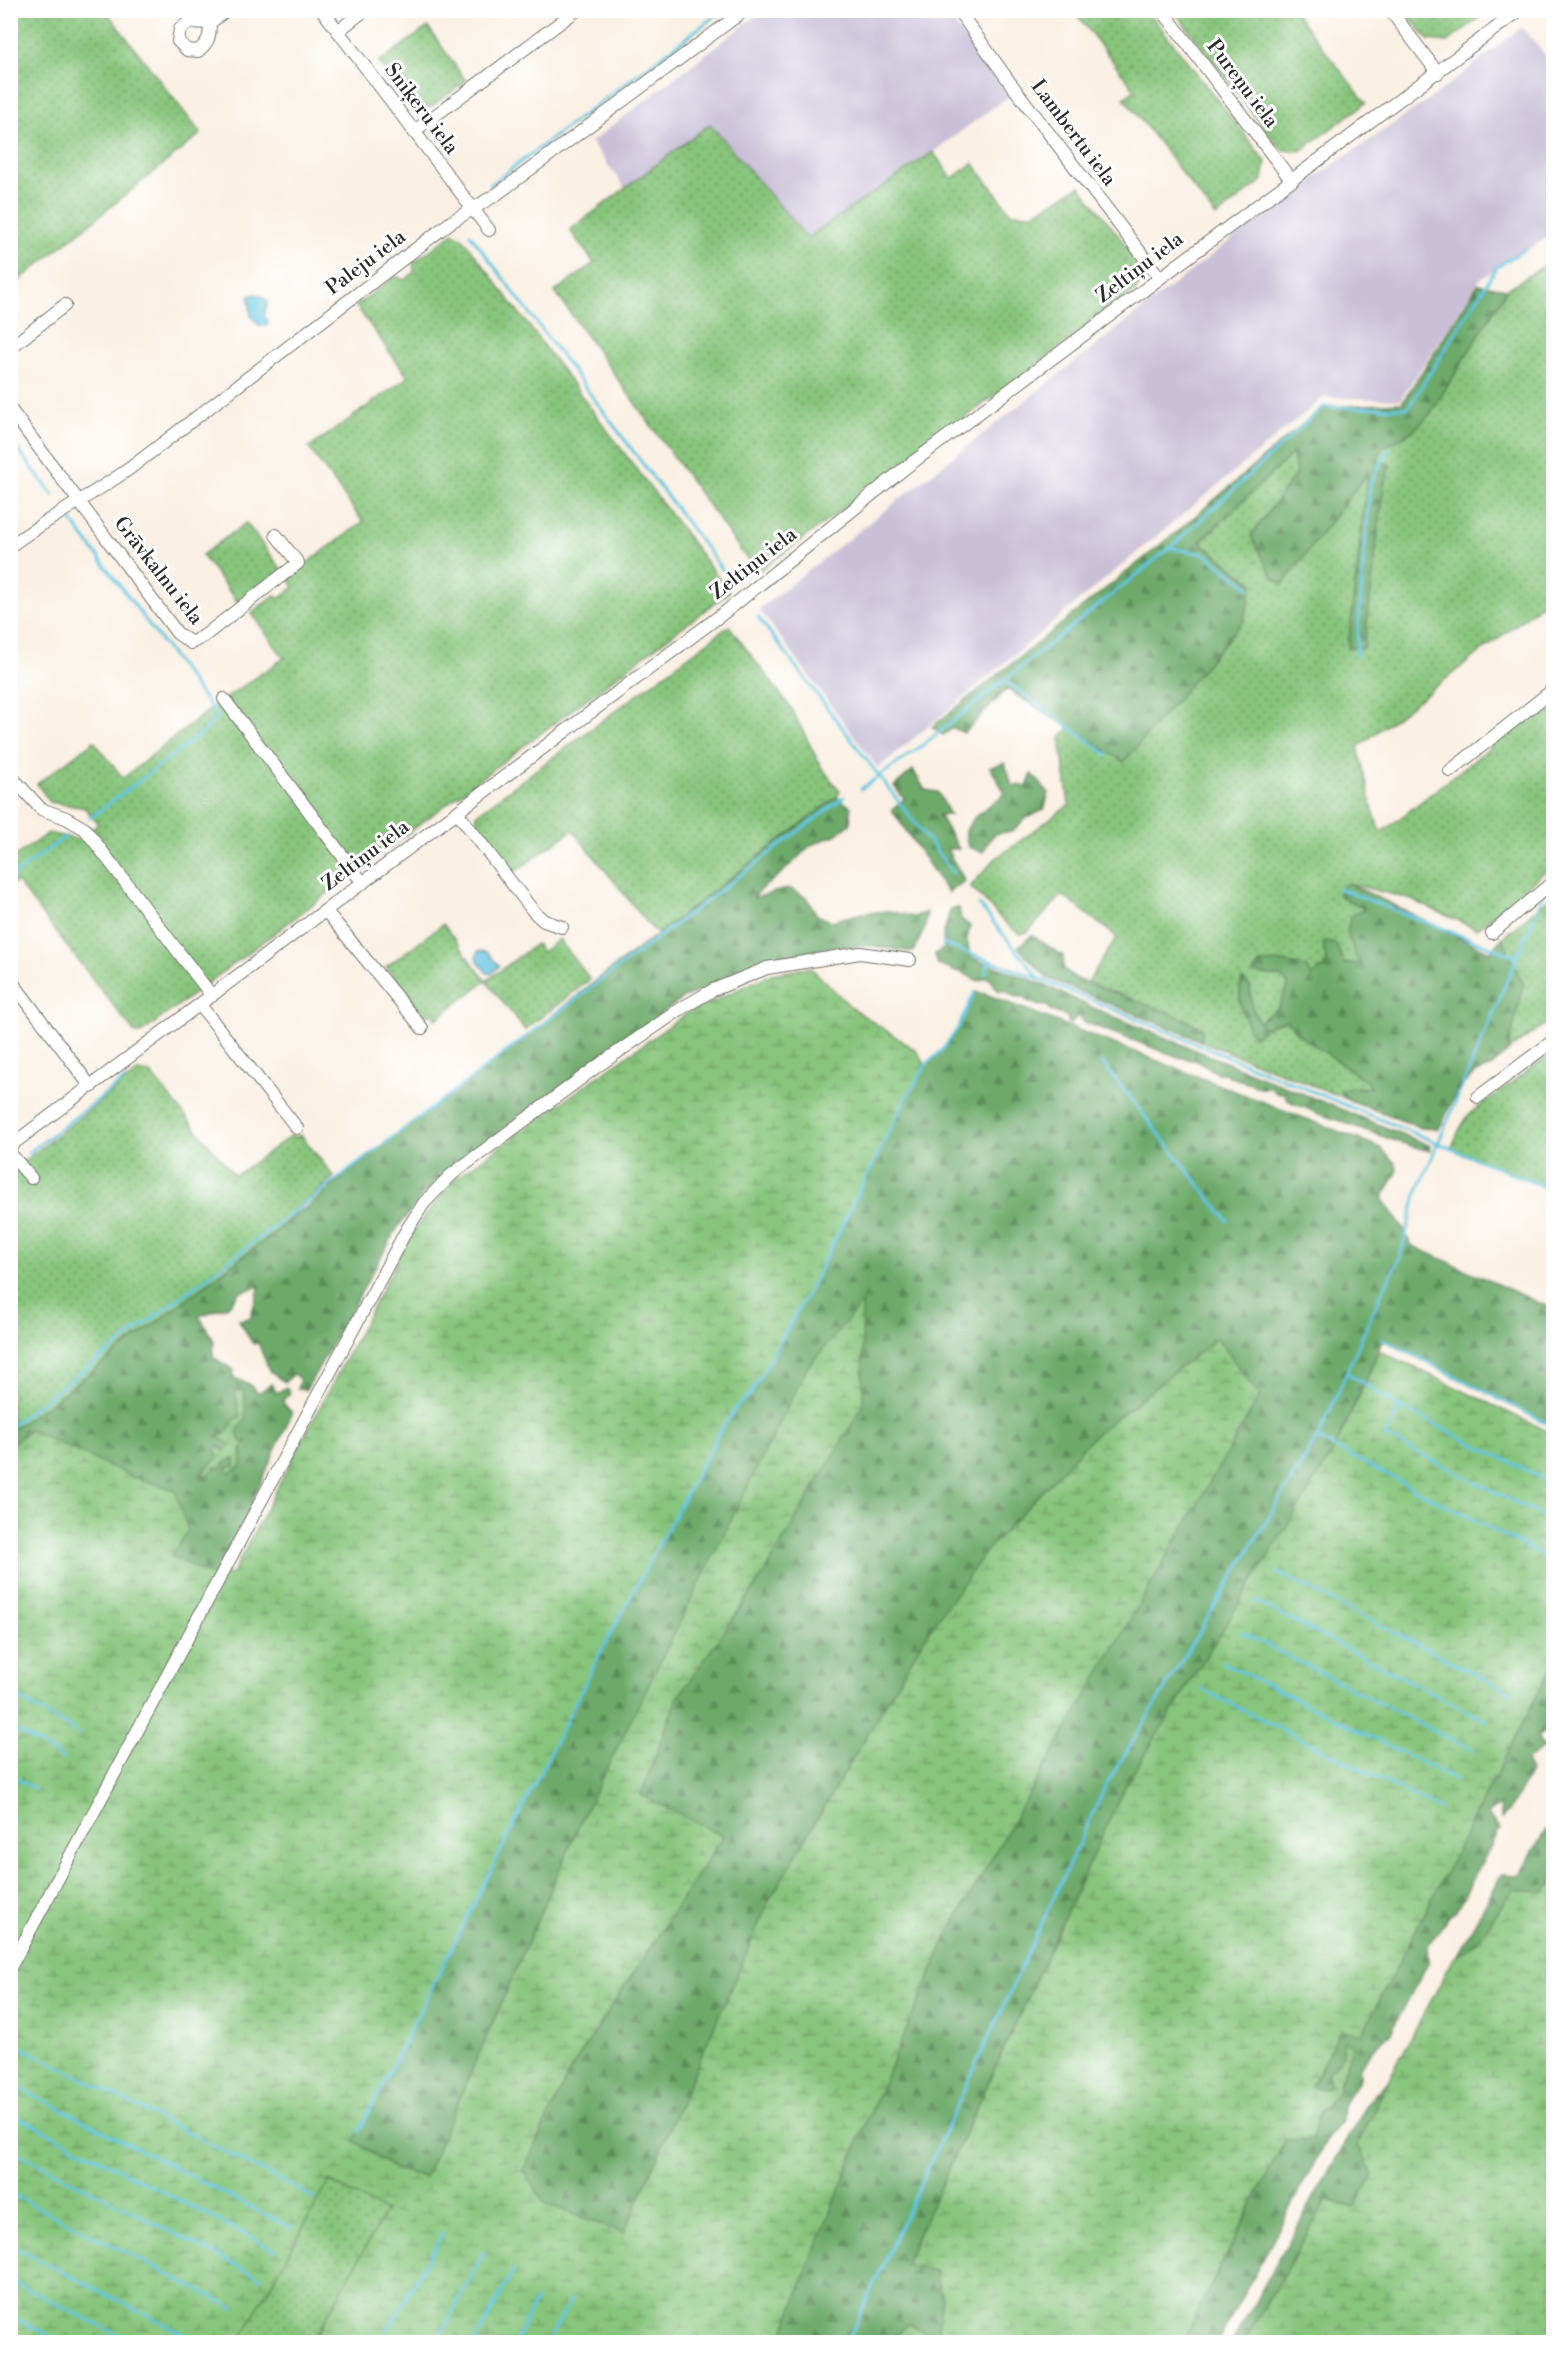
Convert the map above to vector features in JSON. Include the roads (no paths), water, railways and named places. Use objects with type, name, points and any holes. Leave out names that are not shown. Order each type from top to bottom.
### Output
[{"type":"street","points":[[210,23],[226,10]]},
{"type":"street","name":"Sniķeru iela","points":[[322,10],[489,230]]},
{"type":"street","points":[[338,31],[365,10]]},
{"type":"street","points":[[413,132],[577,10]]},
{"type":"street","name":"Paleju iela","points":[[10,546],[66,507],[79,502],[129,470],[451,222],[496,195],[745,10]]},
{"type":"street","name":"Lambertu iela","points":[[958,10],[1011,84],[1160,278]]},
{"type":"street","name":"Pureņu iela","points":[[1162,10],[1292,181]]},
{"type":"street","points":[[1390,10],[1438,73]]},
{"type":"street","name":"Zeltiņu iela","points":[[10,1146],[729,609],[905,468],[1520,10]]},
{"type":"street","points":[[10,348],[65,305]]},
{"type":"street","points":[[10,409],[79,502]]},
{"type":"street","name":"Grāvkalnu iela","points":[[79,502],[177,633],[191,643],[204,636],[298,562],[276,535]]},
{"type":"street","points":[[1450,771],[1554,689]]},
{"type":"street","points":[[224,699],[363,883]]},
{"type":"street","points":[[10,775],[40,809],[66,818],[85,829],[212,996]]},
{"type":"street","points":[[457,812],[534,912],[544,921],[562,927]]},
{"type":"street","points":[[1492,933],[1554,881]]},
{"type":"street","points":[[326,911],[422,1028]]},
{"type":"street","points":[[10,1968],[406,1231],[435,1190],[451,1175],[599,1065],[712,990],[767,968],[860,953],[909,960]]},
{"type":"street","points":[[10,979],[91,1087]]},
{"type":"street","points":[[200,1005],[297,1128]]},
{"type":"street","points":[[1478,1097],[1554,1040]]},
{"type":"street","points":[[10,1153],[31,1178]]},
{"type":"water","points":[[254,294],[268,301],[264,315],[268,322],[266,326],[259,325],[251,316],[249,297]]},
{"type":"water","points":[[478,951],[487,952],[499,966],[491,974],[487,973],[476,958]]},
{"type":"waterway","points":[[490,185],[723,10]]},
{"type":"waterway","points":[[470,234],[733,584]]},
{"type":"waterway","points":[[861,789],[923,745],[1170,548],[1323,407],[1408,408],[1497,267],[1525,248]]},
{"type":"waterway","points":[[10,439],[53,495]]},
{"type":"waterway","points":[[1356,656],[1370,484],[1389,449]]},
{"type":"waterway","points":[[71,520],[217,716],[205,731],[90,818]]},
{"type":"waterway","points":[[1170,548],[1205,554],[1249,587]]},
{"type":"waterway","points":[[758,617],[953,873]]},
{"type":"waterway","points":[[1004,680],[1108,755]]},
{"type":"waterway","points":[[10,1426],[844,797]]},
{"type":"waterway","points":[[10,878],[66,836]]},
{"type":"waterway","points":[[1551,879],[1554,872]]},
{"type":"waterway","points":[[1340,889],[1517,957]]},
{"type":"waterway","points":[[847,2342],[1105,1787],[1320,1433],[1380,1296],[1400,1257],[1416,1195],[1543,896]]},
{"type":"waterway","points":[[979,905],[1040,979],[1554,1191]]},
{"type":"waterway","points":[[943,944],[1040,979]]},
{"type":"waterway","points":[[985,974],[990,961]]},
{"type":"waterway","points":[[359,2132],[601,1652],[719,1433],[738,1405],[750,1395],[812,1285],[904,1102],[926,1065],[943,1049],[958,1028],[975,992]]},
{"type":"waterway","points":[[1101,1061],[1228,1221]]},
{"type":"waterway","points":[[28,1153],[125,1079]]},
{"type":"waterway","points":[[1383,1339],[1554,1427]]},
{"type":"waterway","points":[[1347,1373],[1400,1407],[1554,1484]]},
{"type":"waterway","points":[[1400,1407],[1385,1436],[1554,1522]]},
{"type":"waterway","points":[[1316,1438],[1554,1561]]},
{"type":"waterway","points":[[1277,1572],[1512,1693]]},
{"type":"waterway","points":[[1255,1601],[1487,1721]]},
{"type":"waterway","points":[[1241,1632],[1474,1751]]},
{"type":"waterway","points":[[1222,1662],[1457,1780]]},
{"type":"waterway","points":[[1202,1689],[1440,1809]]},
{"type":"waterway","points":[[10,1693],[80,1734]]},
{"type":"waterway","points":[[10,1727],[65,1759]]},
{"type":"waterway","points":[[10,1775],[35,1789]]},
{"type":"waterway","points":[[21,2047],[315,2198]]},
{"type":"waterway","points":[[10,2083],[292,2228]]},
{"type":"waterway","points":[[10,2113],[276,2250]]},
{"type":"waterway","points":[[10,2149],[261,2278]]},
{"type":"waterway","points":[[10,2193],[234,2308]]},
{"type":"waterway","points":[[381,2342],[443,2233]]},
{"type":"waterway","points":[[10,2245],[200,2342]]},
{"type":"waterway","points":[[437,2342],[484,2252]]},
{"type":"waterway","points":[[475,2342],[513,2271]]},
{"type":"waterway","points":[[10,2280],[132,2342]]},
{"type":"waterway","points":[[548,2342],[571,2299]]},
{"type":"waterway","points":[[515,2342],[536,2300]]},
{"type":"waterway","points":[[10,2316],[63,2342]]}]
